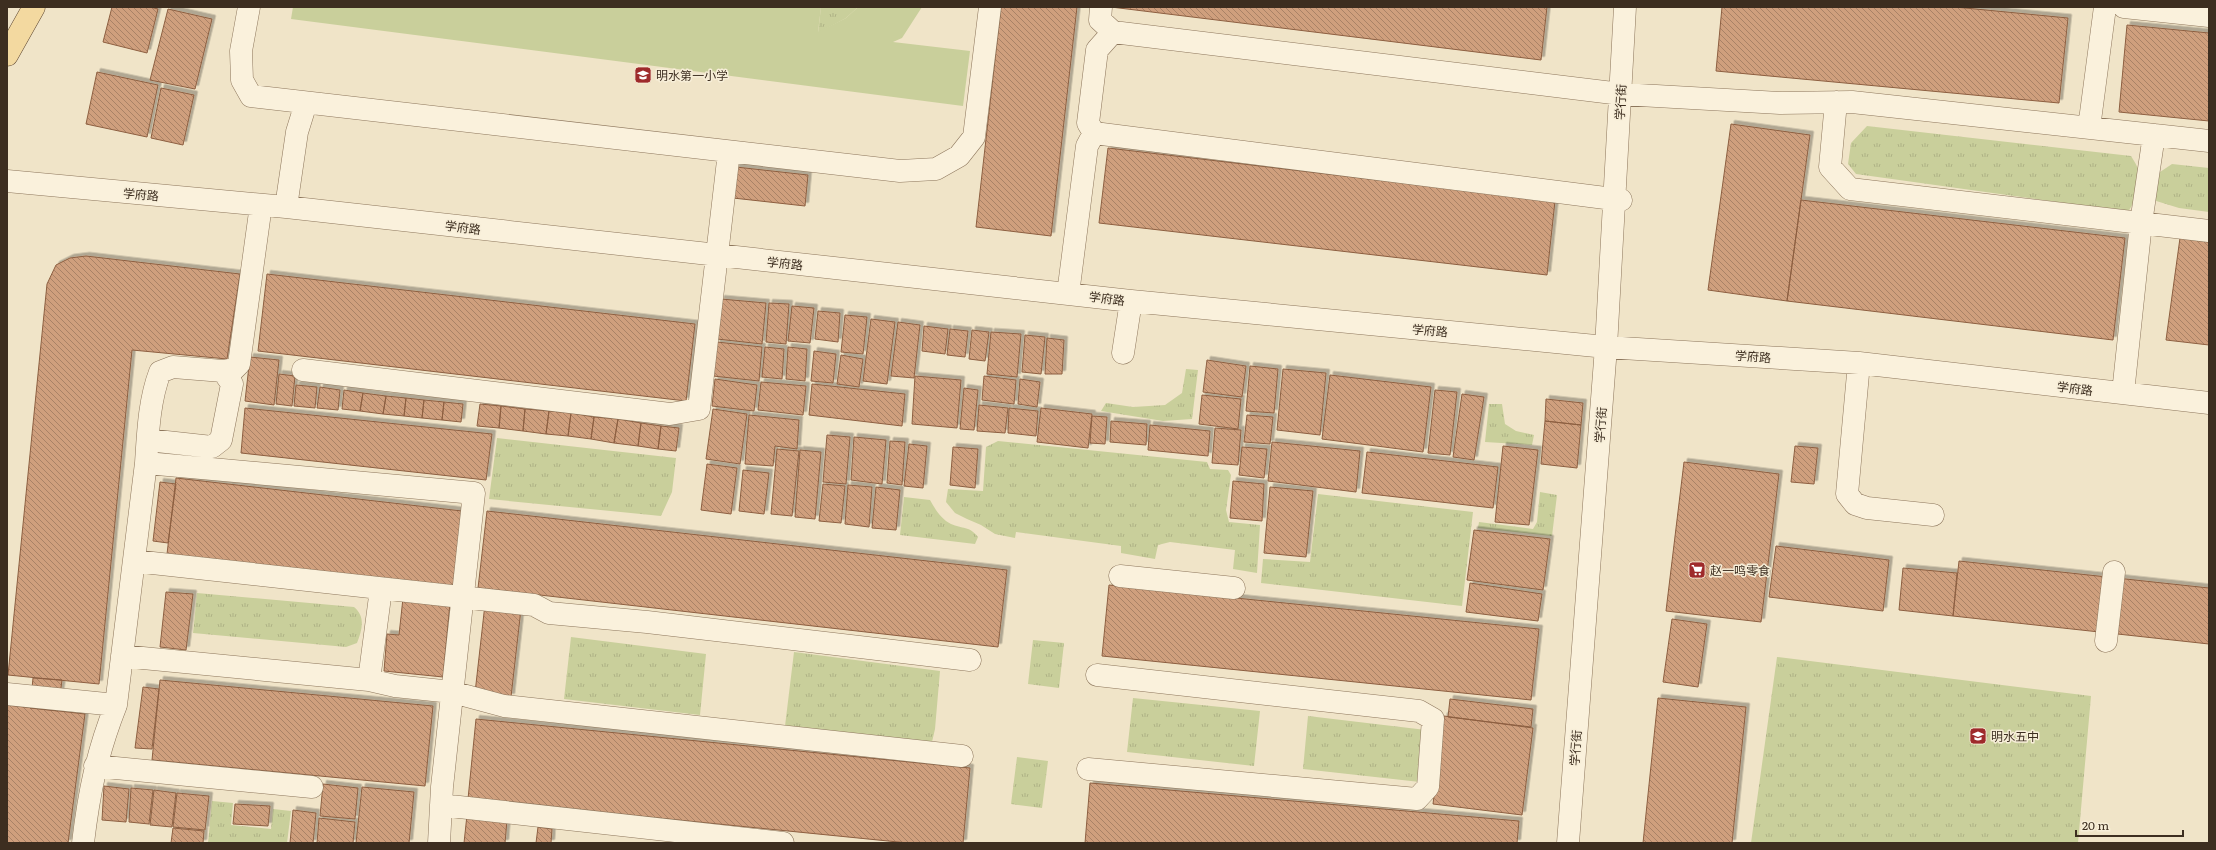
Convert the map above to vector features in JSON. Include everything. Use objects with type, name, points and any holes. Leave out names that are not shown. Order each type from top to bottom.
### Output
[{"type":"main road","points":[[7,55],[34,7]]},
{"type":"street","points":[[249,7],[241,51],[242,80],[251,96],[900,171],[936,169],[959,156],[974,136],[990,7]]},
{"type":"street","points":[[1101,7],[1100,20],[1113,32],[1621,94],[1780,103],[1852,102],[2209,141]]},
{"type":"street","name":"学行街","points":[[1568,843],[1618,200],[1625,7]]},
{"type":"street","points":[[2089,128],[2105,7]]},
{"type":"street","points":[[2124,7],[2209,16]]},
{"type":"street","points":[[1094,134],[1088,123],[1097,50],[1113,32]]},
{"type":"street","points":[[1836,102],[1830,167],[1850,189],[2209,231]]},
{"type":"street","points":[[286,206],[297,132],[306,103]]},
{"type":"street","points":[[1094,134],[1618,200]]},
{"type":"street","points":[[1068,294],[1087,146],[1094,134]]},
{"type":"street","points":[[2123,393],[2141,223],[2154,134]]},
{"type":"street","points":[[304,370],[670,414],[699,409],[729,152]]},
{"type":"street","name":"学府路","points":[[7,181],[261,205],[286,206],[716,256],[1131,301],[1606,347],[1859,363],[2209,403]]},
{"type":"street","points":[[83,843],[88,797],[95,766],[101,744],[116,705],[146,464],[153,390],[160,372],[173,367],[223,371],[234,369],[239,364],[261,205]]},
{"type":"street","points":[[1123,353],[1131,301]]},
{"type":"street","points":[[1859,363],[1847,494],[1855,504],[1867,508],[1933,515]]},
{"type":"street","points":[[148,440],[212,447],[222,440],[232,384],[223,371]]},
{"type":"street","points":[[146,464],[474,493],[452,692],[441,805],[439,843]]},
{"type":"street","points":[[134,561],[534,605],[549,613],[648,622],[970,660]]},
{"type":"street","points":[[2106,641],[2114,572]]},
{"type":"street","points":[[1120,576],[1234,588]]},
{"type":"street","points":[[369,680],[381,589]]},
{"type":"street","points":[[122,656],[369,680],[395,686],[452,692],[504,706],[962,756]]},
{"type":"street","points":[[1088,769],[1417,799],[1428,787],[1433,719],[1419,711],[1097,674]]},
{"type":"street","points":[[7,694],[116,705]]},
{"type":"street","points":[[95,766],[312,787]]},
{"type":"street","points":[[441,805],[783,843]]},
{"type":"green space","points":[[293,7],[821,7],[818,32],[846,18],[858,7],[922,7],[902,38],[893,42],[970,51],[963,106],[291,19]]},
{"type":"green space","points":[[821,7],[858,7],[846,18],[818,33]]},
{"type":"green space","points":[[1867,126],[2131,156],[2140,173],[2142,185],[2128,212],[1856,174],[1848,164],[1851,143]]},
{"type":"green space","points":[[2172,164],[2209,168],[2209,212],[2179,208],[2153,200],[2157,174]]},
{"type":"green space","points":[[1186,369],[1198,370],[1192,419],[1163,421],[1101,411],[1106,403],[1133,407],[1165,405],[1182,393]]},
{"type":"green space","points":[[1489,404],[1502,404],[1505,424],[1516,431],[1534,435],[1532,445],[1485,442]]},
{"type":"green space","points":[[497,438],[676,458],[672,492],[661,516],[489,499]]},
{"type":"green space","points":[[998,441],[1207,462],[1210,469],[1228,470],[1231,475],[1226,510],[1229,522],[1260,525],[1257,573],[1233,569],[1235,550],[1170,542],[1158,545],[1155,559],[1121,553],[1121,546],[1016,532],[1015,538],[995,534],[981,525],[955,513],[946,502],[948,489],[983,491],[986,447]]},
{"type":"green space","points":[[1540,492],[1557,495],[1552,536],[1478,528],[1479,522],[1533,529],[1537,522]]},
{"type":"green space","points":[[1318,494],[1473,512],[1462,606],[1261,583],[1263,559],[1310,562]]},
{"type":"green space","points":[[904,497],[930,500],[939,514],[947,522],[955,526],[969,529],[975,533],[978,537],[975,544],[900,535]]},
{"type":"green space","points":[[197,593],[354,607],[362,619],[362,624],[357,643],[346,647],[193,633]]},
{"type":"green space","points":[[571,637],[706,654],[700,715],[564,699]]},
{"type":"green space","points":[[1033,640],[1064,643],[1059,688],[1028,684]]},
{"type":"green space","points":[[794,652],[940,671],[935,729],[932,742],[785,726]]},
{"type":"green space","points":[[1777,657],[2091,696],[2078,843],[1751,843]]},
{"type":"green space","points":[[1133,698],[1260,711],[1254,766],[1127,752]]},
{"type":"green space","points":[[1308,716],[1426,730],[1420,782],[1303,769]]},
{"type":"green space","points":[[1017,757],[1048,761],[1042,808],[1011,804]]},
{"type":"green space","points":[[212,801],[233,803],[231,825],[271,829],[273,809],[291,811],[287,843],[208,843]]},
{"type":"building","points":[[112,7],[150,7],[158,9],[147,53],[103,42]]},
{"type":"building","points":[[1001,7],[1077,7],[1051,236],[976,227]]},
{"type":"building","points":[[1111,7],[1547,7],[1541,60]]},
{"type":"building","points":[[1722,7],[1955,7],[2068,18],[2059,103],[1716,71]]},
{"type":"building","points":[[168,9],[212,19],[195,89],[150,80]]},
{"type":"building","points":[[2127,25],[2209,33],[2209,121],[2119,112]]},
{"type":"building","points":[[97,72],[158,85],[147,137],[86,124]]},
{"type":"building","points":[[161,88],[194,95],[183,145],[151,138]]},
{"type":"building","points":[[1731,124],[1810,135],[1787,301],[1708,290]]},
{"type":"building","points":[[1108,148],[1555,201],[1547,275],[1099,223]]},
{"type":"building","points":[[736,167],[808,175],[805,206],[733,198]]},
{"type":"building","points":[[1801,200],[2125,238],[2113,340],[1787,301]]},
{"type":"building","points":[[2180,238],[2209,242],[2209,345],[2166,340]]},
{"type":"building","points":[[86,256],[240,274],[227,359],[132,350],[99,684],[8,675],[47,284],[56,265],[70,258]]},
{"type":"building","points":[[267,274],[695,324],[686,401],[258,351]]},
{"type":"building","points":[[721,299],[766,303],[762,344],[717,339]]},
{"type":"building","points":[[769,303],[789,304],[786,344],[766,342]]},
{"type":"building","points":[[792,306],[814,308],[810,343],[788,341]]},
{"type":"building","points":[[818,311],[840,313],[838,342],[815,339]]},
{"type":"building","points":[[845,315],[867,317],[863,354],[841,352]]},
{"type":"building","points":[[871,319],[895,322],[887,384],[863,381]]},
{"type":"building","points":[[898,322],[920,325],[914,378],[891,376]]},
{"type":"building","points":[[924,326],[948,329],[945,354],[922,351]]},
{"type":"building","points":[[950,329],[968,331],[965,357],[947,355]]},
{"type":"building","points":[[972,330],[989,332],[985,361],[969,359]]},
{"type":"building","points":[[991,332],[1021,334],[1017,377],[987,374]]},
{"type":"building","points":[[1025,335],[1045,337],[1041,374],[1022,372]]},
{"type":"building","points":[[1047,338],[1064,340],[1062,374],[1045,374]]},
{"type":"building","points":[[717,342],[762,347],[759,381],[713,376]]},
{"type":"building","points":[[765,347],[784,349],[782,379],[762,377]]},
{"type":"building","points":[[788,347],[807,349],[805,381],[786,379]]},
{"type":"building","points":[[814,351],[836,354],[833,383],[811,381]]},
{"type":"building","points":[[841,355],[863,359],[859,387],[837,384]]},
{"type":"building","points":[[250,357],[279,360],[274,405],[245,401]]},
{"type":"building","points":[[1207,360],[1246,366],[1242,397],[1203,392]]},
{"type":"building","points":[[1250,366],[1278,369],[1274,413],[1246,411]]},
{"type":"building","points":[[1283,369],[1326,373],[1320,435],[1277,430]]},
{"type":"building","points":[[279,374],[295,376],[292,406],[276,404]]},
{"type":"building","points":[[1330,375],[1431,387],[1423,452],[1322,439]]},
{"type":"building","points":[[915,376],[961,380],[957,428],[912,424]]},
{"type":"building","points":[[984,376],[1016,380],[1014,404],[982,400]]},
{"type":"building","points":[[715,379],[757,385],[754,411],[712,406]]},
{"type":"building","points":[[1020,379],[1040,382],[1037,407],[1018,404]]},
{"type":"building","points":[[761,382],[806,386],[803,415],[758,410]]},
{"type":"building","points":[[812,384],[905,394],[902,426],[809,415]]},
{"type":"building","points":[[296,385],[317,387],[315,408],[294,406]]},
{"type":"building","points":[[320,387],[340,390],[338,410],[317,408]]},
{"type":"building","points":[[964,388],[978,390],[974,430],[960,429]]},
{"type":"building","points":[[344,390],[363,393],[360,411],[342,409]]},
{"type":"building","points":[[1435,390],[1457,392],[1450,455],[1428,453]]},
{"type":"building","points":[[363,393],[386,396],[383,414],[360,411]]},
{"type":"building","points":[[1462,394],[1484,397],[1474,460],[1453,457]]},
{"type":"building","points":[[1202,395],[1241,399],[1238,429],[1199,424]]},
{"type":"building","points":[[386,396],[406,398],[404,416],[383,414]]},
{"type":"building","points":[[406,398],[424,400],[422,418],[404,416]]},
{"type":"building","points":[[1546,399],[1583,403],[1581,425],[1545,421]]},
{"type":"building","points":[[424,400],[444,402],[442,420],[422,418]]},
{"type":"building","points":[[444,402],[463,404],[461,422],[442,420]]},
{"type":"building","points":[[480,404],[501,406],[499,428],[477,426]]},
{"type":"building","points":[[979,405],[1008,408],[1005,433],[977,431]]},
{"type":"building","points":[[501,406],[525,409],[523,431],[499,428]]},
{"type":"building","points":[[245,408],[492,434],[486,480],[241,453]]},
{"type":"building","points":[[1009,408],[1038,411],[1036,436],[1008,433]]},
{"type":"building","points":[[1041,408],[1092,414],[1088,448],[1037,442]]},
{"type":"building","points":[[525,409],[549,411],[546,434],[523,431]]},
{"type":"building","points":[[713,409],[747,414],[740,464],[706,459]]},
{"type":"building","points":[[549,411],[571,413],[568,436],[546,434]]},
{"type":"building","points":[[571,413],[594,417],[591,439],[568,436]]},
{"type":"building","points":[[749,415],[799,420],[797,449],[775,446],[773,466],[745,464]]},
{"type":"building","points":[[1247,415],[1273,417],[1270,444],[1244,442]]},
{"type":"building","points":[[1092,416],[1107,417],[1105,444],[1090,443]]},
{"type":"building","points":[[594,417],[618,419],[614,443],[591,439]]},
{"type":"building","points":[[618,419],[641,423],[638,446],[614,443]]},
{"type":"building","points":[[1111,421],[1147,424],[1146,445],[1110,442]]},
{"type":"building","points":[[1545,421],[1581,425],[1577,468],[1541,464]]},
{"type":"building","points":[[641,423],[661,426],[658,449],[638,446]]},
{"type":"building","points":[[1150,425],[1210,431],[1208,456],[1148,450]]},
{"type":"building","points":[[661,426],[679,428],[676,451],[658,449]]},
{"type":"building","points":[[1215,428],[1241,430],[1238,465],[1212,463]]},
{"type":"building","points":[[827,435],[850,437],[846,484],[823,482]]},
{"type":"building","points":[[854,437],[886,440],[882,484],[851,480]]},
{"type":"building","points":[[890,441],[905,442],[902,485],[887,483]]},
{"type":"building","points":[[1272,442],[1360,451],[1356,492],[1268,481]]},
{"type":"building","points":[[909,444],[927,446],[923,488],[904,486]]},
{"type":"building","points":[[1503,446],[1538,450],[1529,525],[1495,522]]},
{"type":"building","points":[[1795,446],[1818,448],[1814,484],[1791,482]]},
{"type":"building","points":[[953,447],[978,449],[975,488],[950,485]]},
{"type":"building","points":[[1242,447],[1267,449],[1264,478],[1239,475]]},
{"type":"building","points":[[777,449],[799,451],[792,516],[771,514]]},
{"type":"building","points":[[800,450],[821,452],[815,519],[795,517]]},
{"type":"building","points":[[1367,452],[1498,467],[1493,508],[1362,493]]},
{"type":"building","points":[[1684,462],[1779,474],[1761,622],[1666,611]]},
{"type":"building","points":[[707,464],[737,468],[731,514],[701,510]]},
{"type":"building","points":[[743,470],[769,473],[764,514],[739,511]]},
{"type":"building","points":[[176,478],[462,511],[453,587],[167,554]]},
{"type":"building","points":[[1233,481],[1264,484],[1262,521],[1230,518]]},
{"type":"building","points":[[160,482],[176,484],[168,543],[153,541]]},
{"type":"building","points":[[823,484],[845,486],[841,523],[819,521]]},
{"type":"building","points":[[848,485],[872,487],[869,527],[845,524]]},
{"type":"building","points":[[876,487],[900,490],[896,530],[872,528]]},
{"type":"building","points":[[1270,487],[1313,491],[1306,557],[1264,553]]},
{"type":"building","points":[[487,511],[1007,570],[998,647],[478,588]]},
{"type":"building","points":[[1474,530],[1550,539],[1543,590],[1467,580]]},
{"type":"building","points":[[1776,546],[1889,560],[1883,611],[1769,597]]},
{"type":"building","points":[[1959,561],[2209,588],[2209,644],[1953,616]]},
{"type":"building","points":[[1903,568],[1957,573],[1953,616],[1899,610]]},
{"type":"building","points":[[1470,583],[1542,594],[1538,621],[1466,612]]},
{"type":"building","points":[[1109,585],[1539,629],[1531,700],[1102,656]]},
{"type":"building","points":[[166,592],[193,594],[186,650],[160,647]]},
{"type":"building","points":[[403,598],[450,603],[443,677],[384,671],[387,634],[399,635]]},
{"type":"building","points":[[485,604],[521,609],[511,697],[475,693]]},
{"type":"building","points":[[1672,619],[1707,624],[1698,687],[1663,682]]},
{"type":"building","points":[[33,678],[62,680],[58,711],[30,708]]},
{"type":"building","points":[[160,680],[433,706],[425,786],[152,760]]},
{"type":"building","points":[[143,687],[159,689],[152,749],[135,748]]},
{"type":"building","points":[[1658,698],[1746,707],[1732,843],[1643,843]]},
{"type":"building","points":[[1450,699],[1533,709],[1531,727],[1448,717]]},
{"type":"building","points":[[7,705],[85,714],[68,843],[7,843]]},
{"type":"building","points":[[1444,716],[1533,728],[1522,815],[1433,804]]},
{"type":"building","points":[[476,719],[970,768],[963,843],[908,843],[468,799]]},
{"type":"building","points":[[1090,783],[1519,821],[1517,843],[1085,843]]},
{"type":"building","points":[[323,784],[358,788],[355,819],[320,816]]},
{"type":"building","points":[[104,786],[129,789],[126,822],[102,820]]},
{"type":"building","points":[[362,787],[414,792],[409,843],[356,843]]},
{"type":"building","points":[[131,788],[153,790],[149,824],[129,822]]},
{"type":"building","points":[[154,790],[176,793],[172,827],[150,825]]},
{"type":"building","points":[[177,793],[209,796],[205,830],[173,827]]},
{"type":"building","points":[[235,804],[270,806],[268,826],[233,824]]},
{"type":"building","points":[[293,810],[316,813],[313,843],[290,843]]},
{"type":"building","points":[[467,815],[507,820],[505,843],[464,843]]},
{"type":"building","points":[[319,818],[355,822],[353,843],[317,843]]},
{"type":"building","points":[[538,827],[552,829],[551,843],[536,843]]},
{"type":"building","points":[[173,828],[204,831],[203,843],[171,843]]},
{"type":"place","name":"明水第一小学","points":[[643,75]]},
{"type":"place","name":"赵一鸣零食","points":[[1697,570]]},
{"type":"place","name":"明水五中","points":[[1978,736]]}]
